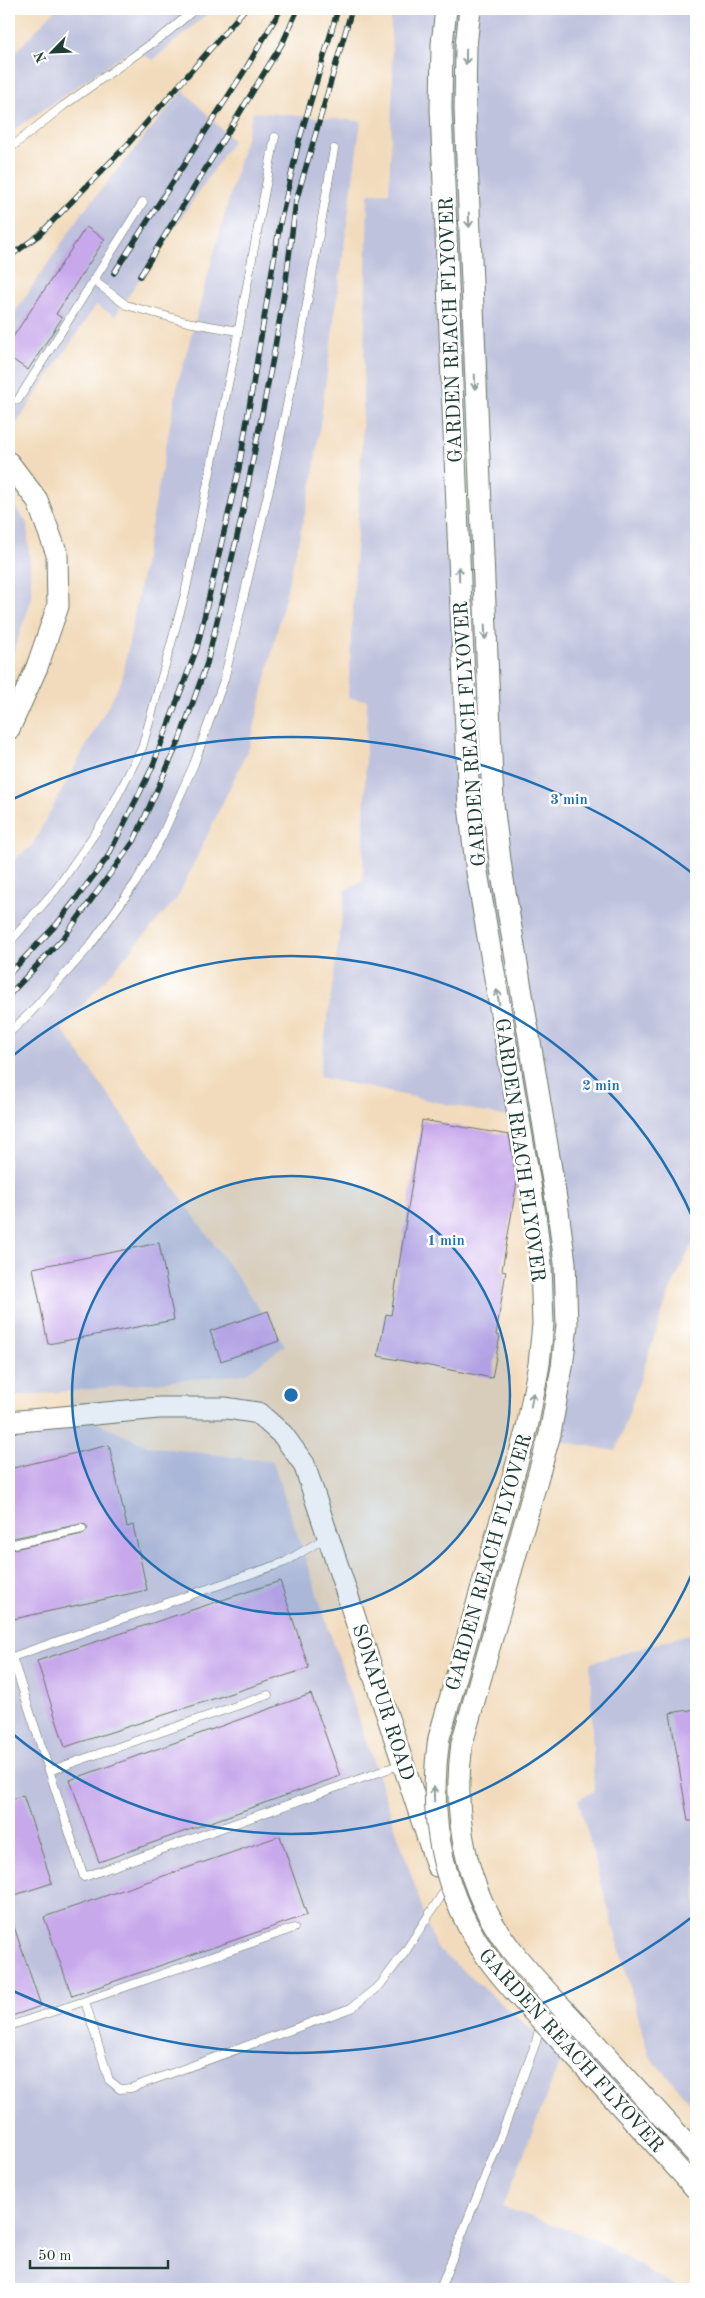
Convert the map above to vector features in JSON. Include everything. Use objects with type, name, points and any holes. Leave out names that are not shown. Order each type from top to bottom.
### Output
[{"type":"main road","name":"GARDEN REACH FLYOVER","points":[[446,9],[442,44],[441,109],[469,806],[477,872],[535,1214],[541,1265],[543,1324],[539,1364],[527,1428],[439,1738],[435,1764],[435,1815],[444,1866],[452,1892],[472,1934],[493,1965],[696,2189]]},
{"type":"main road","name":"GARDEN REACH FLYOVER","points":[[470,9],[466,46],[465,109],[493,804],[500,868],[558,1211],[565,1264],[567,1325],[550,1434],[462,1743],[458,1774],[461,1837],[474,1884],[497,1930],[528,1971],[696,2154]]},
{"type":"main road","points":[[9,463],[37,500],[57,554],[58,606],[37,667],[9,729]]},
{"type":"main road","name":"SONAPUR ROAD","points":[[9,1422],[159,1408],[226,1408],[258,1414],[283,1435],[304,1464],[405,1764],[445,1890],[476,1936],[696,2163]]},
{"type":"lane","points":[[9,148],[63,106],[168,32],[195,9]]},
{"type":"lane","points":[[9,943],[57,888],[107,816],[142,748],[185,594],[275,137]]},
{"type":"lane","points":[[9,1033],[31,1012],[88,947],[136,882],[161,838],[194,764],[224,680],[272,481],[301,338],[334,149]]},
{"type":"lane","points":[[18,400],[143,202]]},
{"type":"lane","points":[[92,280],[126,305],[187,322],[238,331]]},
{"type":"lane","points":[[9,1545],[82,1529]]},
{"type":"lane","points":[[328,1536],[285,1562],[10,1658],[50,1771],[84,1876],[405,1764]]},
{"type":"lane","points":[[50,1771],[268,1695]]},
{"type":"lane","points":[[84,2001],[109,2080],[120,2089],[131,2088],[351,2008],[380,1985],[405,1952],[445,1890]]},
{"type":"lane","points":[[9,2026],[294,1928]]},
{"type":"lane","points":[[440,2289],[498,2144],[536,2042],[544,2008]]},
{"type":"shaded area","points":[[56,9],[213,9],[153,60],[132,49],[9,133],[9,32],[12,56]]},
{"type":"shaded area","points":[[390,9],[696,9],[696,1236],[669,1293],[616,1451],[554,1440],[545,1262],[530,1122],[319,1077],[346,890],[363,880],[367,700],[348,698],[362,442],[368,194],[389,193],[393,75]]},
{"type":"shaded area","points":[[183,90],[233,141],[115,316],[96,305],[13,429],[9,423],[9,321],[82,213]]},
{"type":"shaded area","points":[[253,112],[361,121],[312,484],[250,745],[178,897],[62,1029],[285,1345],[245,1374],[9,1397],[9,863],[31,847],[122,680],[178,383]]},
{"type":"shaded area","points":[[9,499],[27,523],[32,598],[9,664]]},
{"type":"shaded area","points":[[93,1421],[147,1446],[273,1462],[435,1946],[562,2056],[503,2207],[594,2239],[680,2289],[9,2289],[9,1434]]},
{"type":"shaded area","points":[[696,1632],[696,2109],[649,2056],[578,1799],[594,1792],[590,1663]]},
{"type":"building","points":[[86,227],[105,239],[56,314],[62,318],[28,370],[9,357],[9,343]]},
{"type":"building","points":[[422,1120],[509,1135],[517,1182],[502,1270],[506,1271],[496,1335],[500,1336],[492,1378],[378,1356],[386,1314],[391,1315]]},
{"type":"building","points":[[159,1243],[174,1320],[48,1344],[33,1268]]},
{"type":"building","points":[[268,1311],[279,1341],[221,1361],[210,1331]]},
{"type":"building","points":[[109,1445],[127,1527],[133,1525],[147,1590],[9,1620],[9,1550],[83,1534],[88,1528],[86,1525],[81,1524],[9,1539],[9,1469]]},
{"type":"building","points":[[280,1581],[309,1668],[65,1747],[37,1661]]},
{"type":"building","points":[[311,1694],[340,1776],[99,1862],[70,1780]]},
{"type":"building","points":[[696,1709],[696,1821],[688,1821],[670,1713]]},
{"type":"building","points":[[23,1795],[52,1883],[9,1897],[9,1800]]},
{"type":"building","points":[[280,1836],[307,1915],[72,1996],[44,1917]]},
{"type":"building","points":[[9,1918],[11,1918],[41,2006],[9,2017]]},
{"type":"railway","points":[[9,257],[39,235],[127,145],[245,9]]},
{"type":"railway","points":[[114,273],[245,70],[281,9]]},
{"type":"railway","points":[[140,276],[283,42],[298,9]]},
{"type":"railway","points":[[9,974],[57,924],[107,858],[152,768],[197,648],[239,468],[280,223],[299,141],[338,9]]},
{"type":"railway","points":[[9,995],[65,936],[134,841],[179,741],[207,663],[241,520],[273,358],[285,288],[296,201],[352,9]]},
{"type":"railway","points":[[636,2079],[659,2128],[696,2192]]}]
